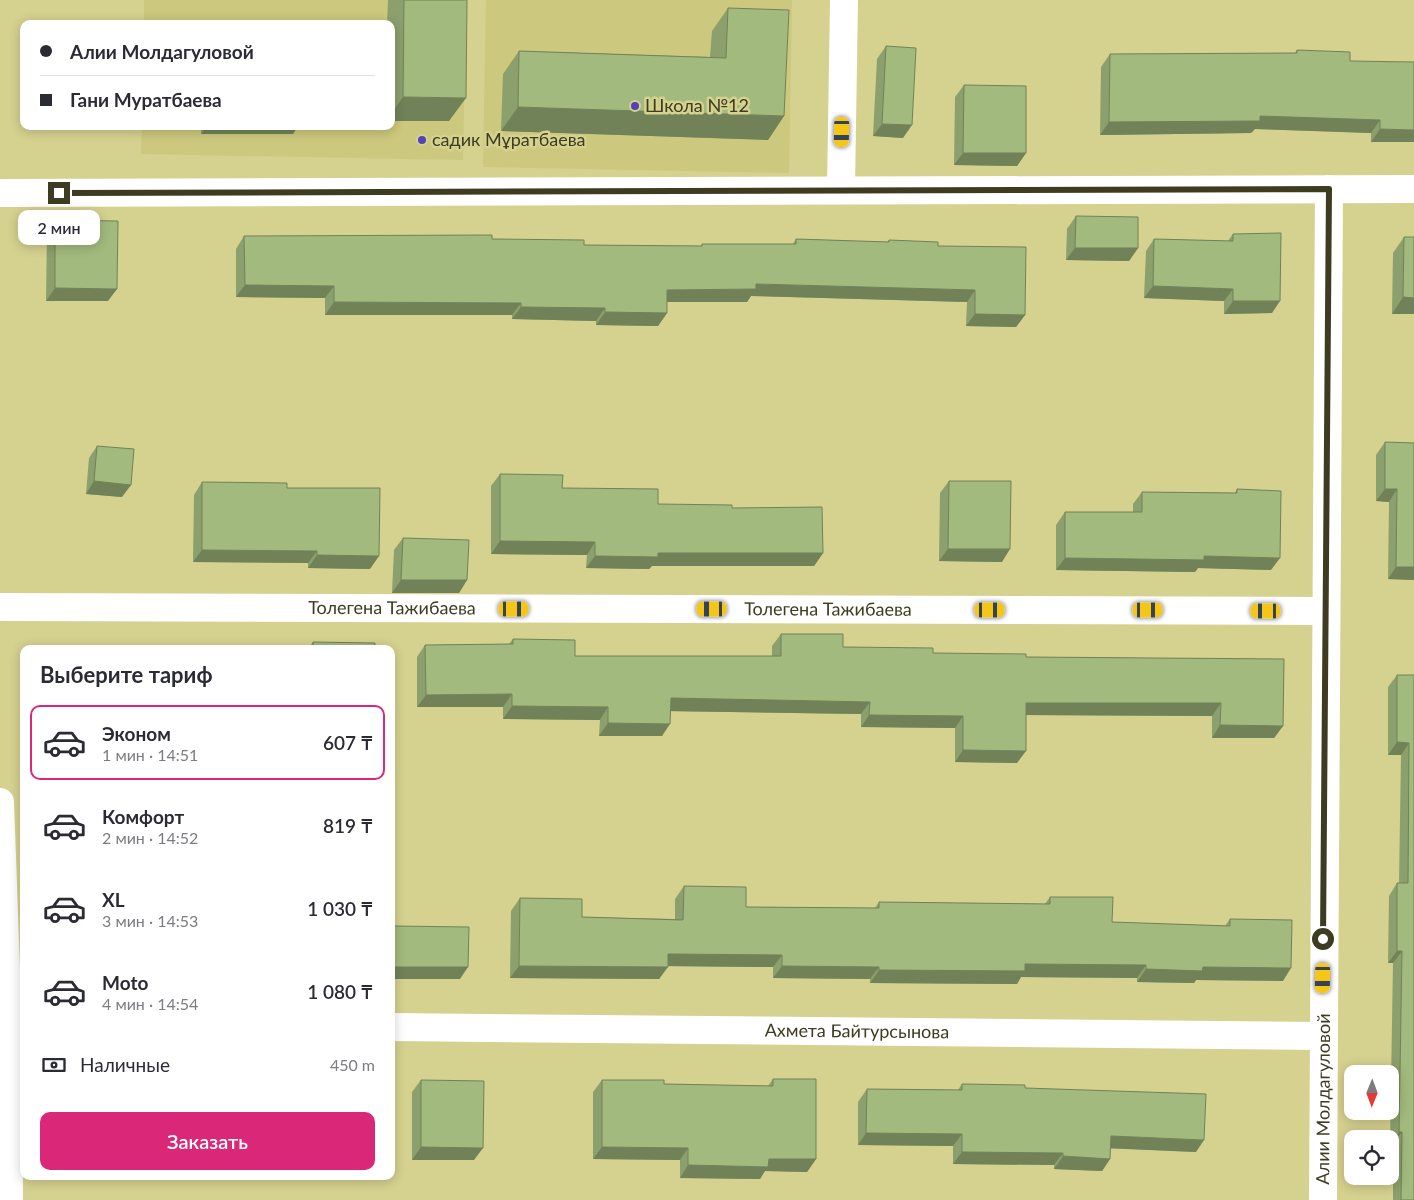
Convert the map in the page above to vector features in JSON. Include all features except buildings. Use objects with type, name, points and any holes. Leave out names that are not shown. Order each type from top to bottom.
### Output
[{"type":"street","points":[[841,189],[844,0]]},
{"type":"street","points":[[0,193],[841,189],[1414,189]]},
{"type":"street","name":"Алии Молдагуловой","points":[[1322,1200],[1329,189]]},
{"type":"street","name":"Толегена Тажибаева","points":[[0,607],[1326,611]]},
{"type":"street","points":[[0,802],[16,1024],[9,1200]]},
{"type":"street","name":"Ахмета Байтурсынова","points":[[395,1027],[1322,1036]]},
{"type":"shaded area","points":[[144,0],[466,0],[463,160],[141,154],[142,130],[395,130],[395,20],[144,20]]},
{"type":"shaded area","points":[[486,0],[792,0],[789,173],[483,167]]},
{"type":"place","name":"Школа №12","points":[[635,106]]},
{"type":"place","name":"садик Мұратбаева","points":[[422,140]]},
{"type":"route","points":[[59,193],[841,189],[1329,189],[1323,939]]}]
